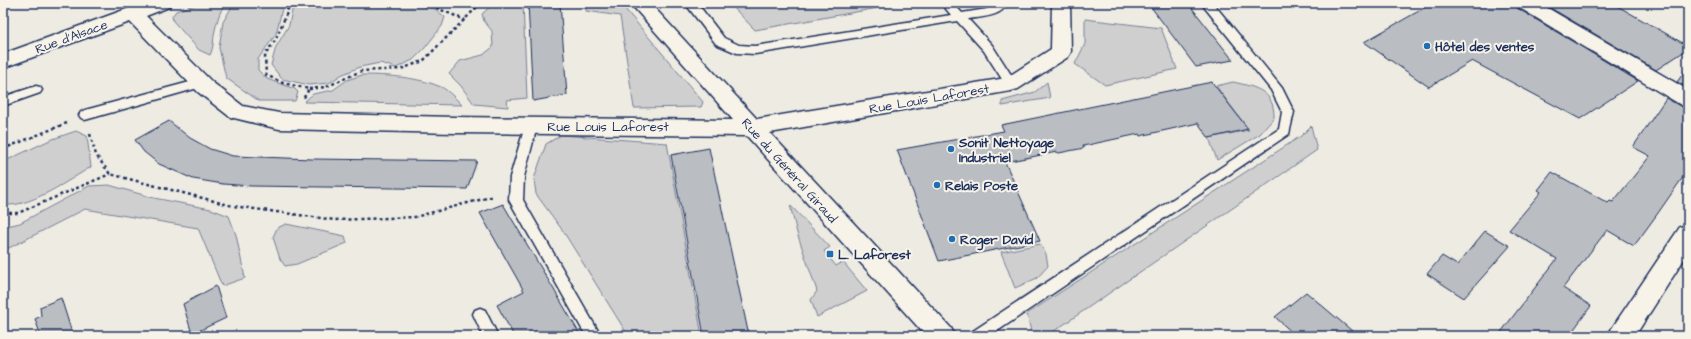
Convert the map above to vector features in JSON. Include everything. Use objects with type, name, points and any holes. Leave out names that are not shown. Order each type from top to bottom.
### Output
[{"type":"street","name":"Rue d'Alsace","points":[[3,61],[162,3]]},
{"type":"street","name":"Rue du Général Giraud","points":[[639,3],[751,128],[942,336]]},
{"type":"street","name":"Rue Louis Laforest","points":[[133,14],[201,83],[237,112],[279,121],[526,126],[751,128],[1011,84],[1061,52],[1061,3]]},
{"type":"street","points":[[1526,3],[1688,100]]},
{"type":"street","points":[[1621,336],[1688,234]]},
{"type":"lane","points":[[691,3],[720,41],[737,49],[755,50],[990,12],[1000,6],[1000,3]]},
{"type":"lane","points":[[947,3],[988,48],[1011,84]]},
{"type":"lane","points":[[978,336],[1285,131],[1288,112],[1276,88],[1207,3]]},
{"type":"lane","points":[[85,115],[201,83]]},
{"type":"lane","points":[[3,102],[36,90]]},
{"type":"lane","points":[[526,126],[517,177],[516,200],[594,336]]},
{"type":"lane","points":[[480,314],[492,336]]},
{"type":"path","points":[[283,3],[288,10],[276,39],[265,55],[266,75],[283,83],[309,88],[326,87],[361,71],[401,69],[423,61],[481,3]]},
{"type":"path","points":[[425,3],[465,20]]},
{"type":"path","points":[[288,122],[309,88]]},
{"type":"path","points":[[3,150],[85,115],[96,154],[110,174]]},
{"type":"path","points":[[3,213],[18,213],[110,174],[233,206],[336,220],[415,217],[517,190]]},
{"type":"shaded area","points":[[200,3],[225,3],[220,13],[214,33],[210,55],[199,50],[173,21],[172,16],[176,11]]},
{"type":"shaded area","points":[[234,3],[280,4],[282,9],[276,34],[258,59],[258,70],[267,79],[295,89],[298,92],[295,101],[259,101],[226,78],[219,48],[223,22]]},
{"type":"shaded area","points":[[292,3],[416,3],[417,5],[435,9],[445,17],[442,26],[424,49],[413,60],[396,68],[380,63],[360,67],[341,75],[329,83],[309,85],[282,79],[271,65],[276,47],[289,25],[293,6]]},
{"type":"shaded area","points":[[494,3],[523,3],[527,98],[507,100],[508,107],[474,104],[461,86],[449,74],[460,61],[483,55],[493,47],[492,31],[484,21],[482,14]]},
{"type":"shaded area","points":[[600,3],[620,3],[703,102],[701,107],[634,108],[620,16],[586,11],[586,6]]},
{"type":"shaded area","points":[[729,3],[906,3],[755,30]]},
{"type":"shaded area","points":[[1085,19],[1161,28],[1177,69],[1105,85],[1075,64],[1085,44]]},
{"type":"shaded area","points":[[362,75],[402,77],[432,84],[446,90],[462,105],[304,102],[313,94],[333,90],[347,80]]},
{"type":"shaded area","points":[[1047,82],[1050,98],[1002,106],[1002,101],[1035,92]]},
{"type":"shaded area","points":[[1233,82],[1256,88],[1268,96],[1273,109],[1274,118],[1260,134],[1217,160],[1209,138],[1249,130],[1216,86]]},
{"type":"shaded area","points":[[1311,126],[1317,150],[1047,336],[1032,336],[1027,314],[1301,136]]},
{"type":"shaded area","points":[[76,131],[87,136],[91,167],[39,197],[17,204],[7,205],[3,198],[3,162],[50,140]]},
{"type":"shaded area","points":[[561,135],[667,143],[702,336],[633,336],[626,332],[563,231],[536,194],[534,179],[546,144]]},
{"type":"shaded area","points":[[109,185],[154,198],[211,209],[229,216],[236,235],[245,278],[222,286],[198,228],[85,209],[3,251],[3,227],[20,223],[89,186]]},
{"type":"shaded area","points":[[790,205],[830,247],[824,251],[836,266],[843,262],[867,291],[817,317],[811,300],[817,291],[797,233]]},
{"type":"shaded area","points":[[286,224],[345,236],[347,243],[297,264],[285,266],[280,259],[273,237],[277,228]]},
{"type":"shaded area","points":[[1040,244],[1046,254],[1048,266],[1037,278],[1015,288],[1001,252]]},
{"type":"building","points":[[528,3],[560,3],[567,95],[533,101]]},
{"type":"building","points":[[1148,3],[1188,3],[1233,60],[1196,67]]},
{"type":"building","points":[[1433,3],[1515,3],[1517,8],[1638,81],[1580,119],[1472,61],[1429,87],[1364,42]]},
{"type":"building","points":[[1542,3],[1612,3],[1688,46],[1688,49],[1656,70]]},
{"type":"building","points":[[1688,67],[1688,88],[1677,82]]},
{"type":"building","points":[[1212,82],[1248,129],[1209,138],[1198,123],[1140,136],[1139,134],[1083,146],[1084,148],[1005,162],[1040,241],[939,261],[897,150],[1004,131],[1001,125]]},
{"type":"building","points":[[1666,98],[1680,106],[1688,108],[1688,170],[1658,213],[1634,246],[1607,230],[1563,288],[1591,306],[1569,336],[1498,336],[1557,259],[1509,230],[1541,192],[1538,190],[1552,172],[1608,203],[1610,201],[1613,202],[1650,156],[1633,147]]},
{"type":"building","points":[[169,121],[190,138],[210,149],[233,156],[312,159],[477,161],[467,189],[251,186],[223,184],[193,179],[159,164],[144,152],[135,140]]},
{"type":"building","points":[[709,148],[749,336],[704,336],[671,155]]},
{"type":"building","points":[[503,204],[581,336],[514,336],[497,305],[524,291],[480,213]]},
{"type":"building","points":[[1485,231],[1510,246],[1464,298],[1427,274],[1442,256],[1457,265]]},
{"type":"building","points":[[216,286],[226,318],[192,334],[183,304]]},
{"type":"building","points":[[1306,292],[1358,336],[1296,336],[1275,317]]},
{"type":"building","points":[[61,298],[73,336],[41,336],[35,319],[41,316],[40,307]]},
{"type":"place","name":"Hôtel des ventes","points":[[1427,46]]},
{"type":"place","name":"Sonit Nettoyage Industriel","points":[[951,149]]},
{"type":"place","name":"Relais Poste","points":[[937,185]]},
{"type":"place","name":"Roger David","points":[[952,239]]},
{"type":"place","name":"L. Laforest","points":[[830,254]]}]
